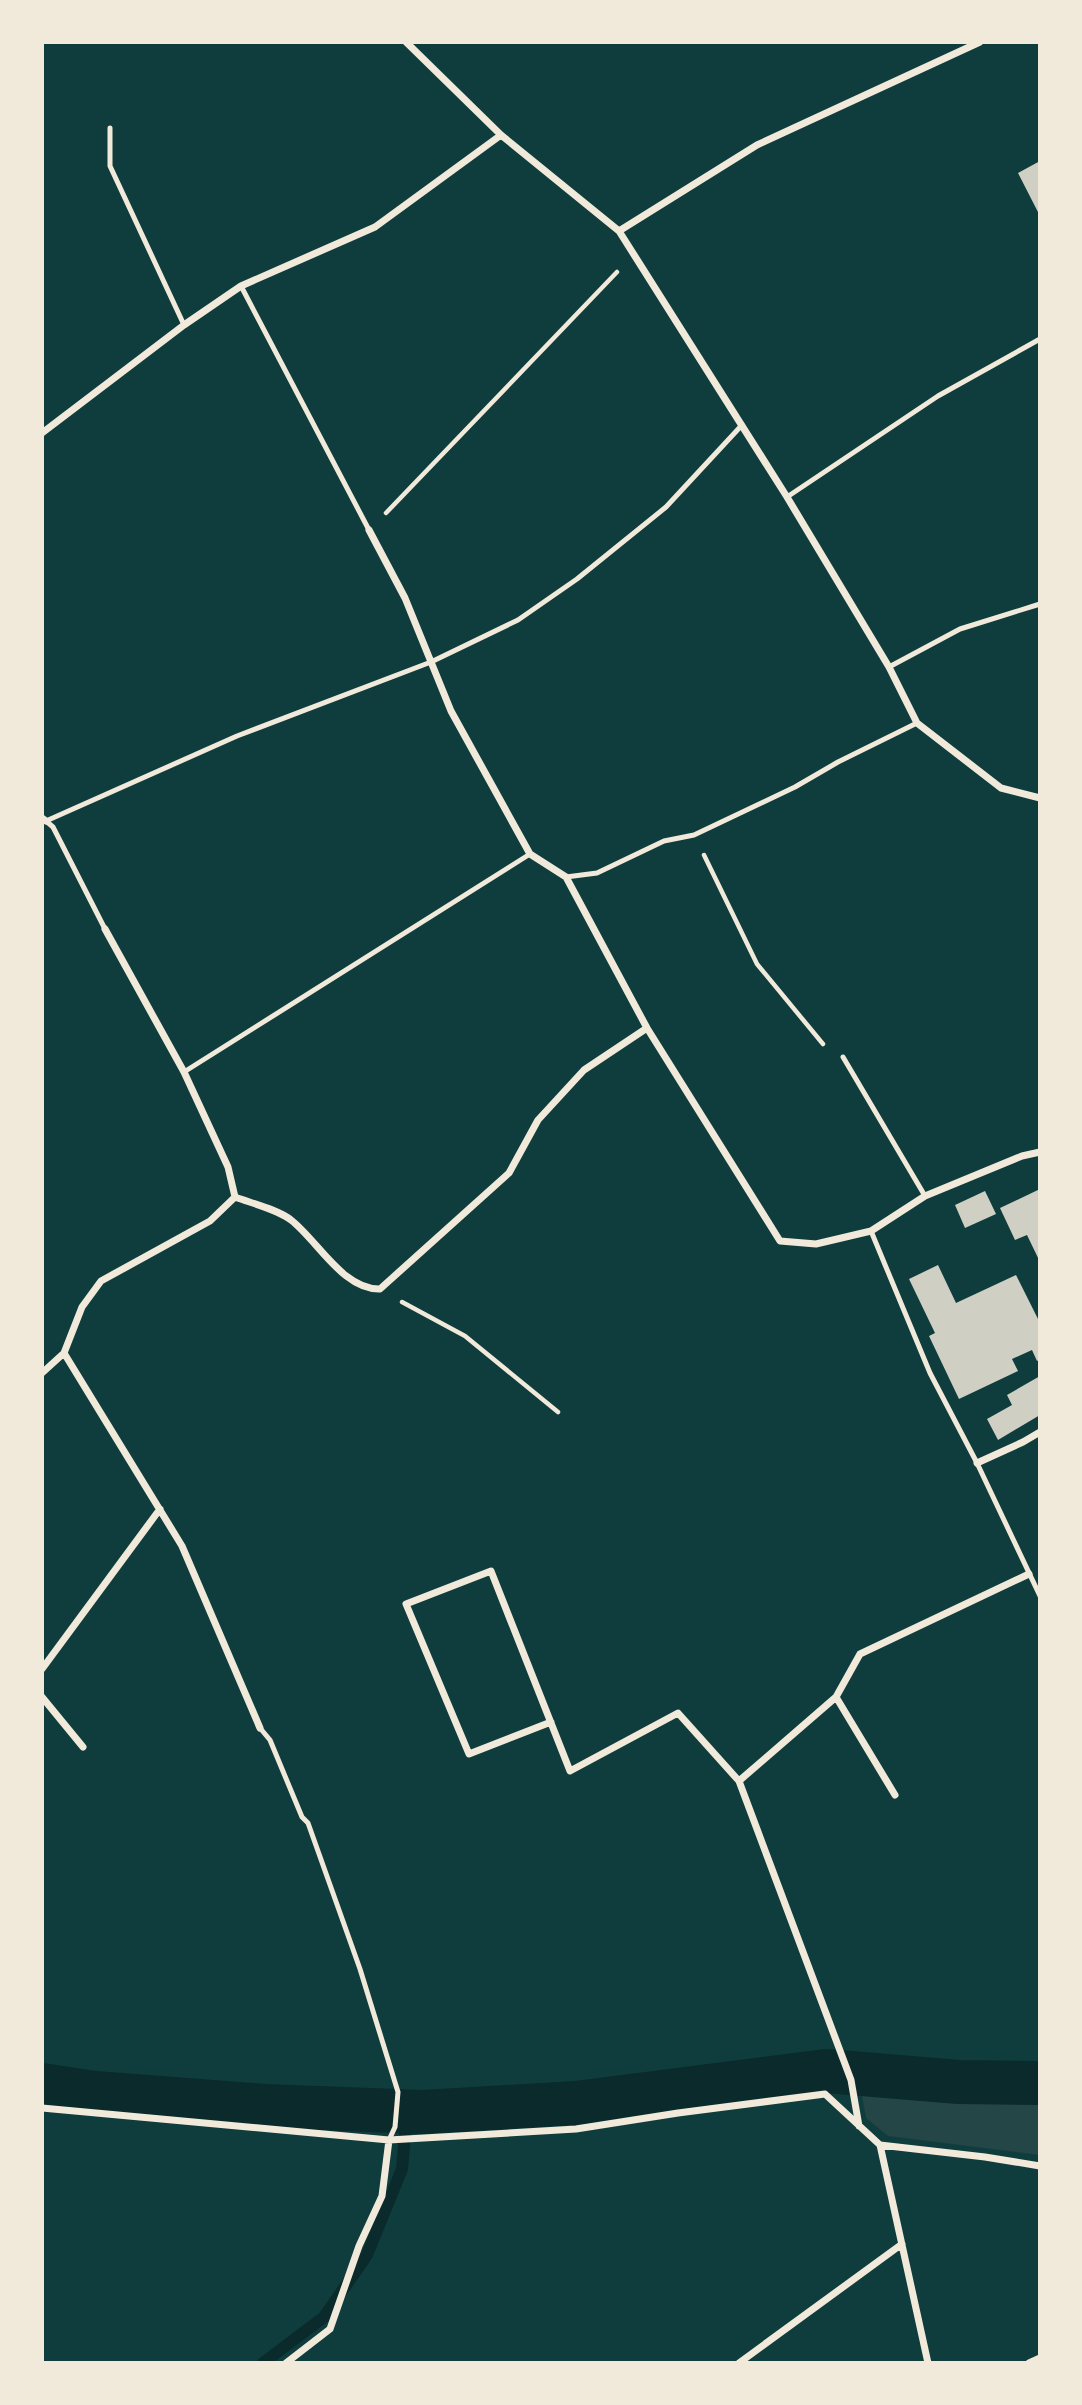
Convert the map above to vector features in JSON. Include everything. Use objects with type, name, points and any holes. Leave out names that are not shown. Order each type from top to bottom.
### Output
[{"type":"street","points":[[405,42],[501,135],[619,231],[787,497],[889,667],[917,723],[1002,788],[1040,799]]},
{"type":"street","points":[[619,231],[757,145],[980,42]]},
{"type":"street","points":[[42,433],[184,325],[241,286],[375,227],[501,135]]},
{"type":"street","points":[[369,530],[405,598],[451,711],[530,854],[566,877],[647,1028],[780,1241],[816,1244],[871,1231],[925,1196],[1022,1156],[1040,1152]]},
{"type":"street","points":[[105,929],[184,1072],[228,1167],[235,1197]]},
{"type":"street","points":[[235,1197],[290,1219],[330,1262],[366,1289],[380,1289],[509,1173],[538,1120],[584,1070],[647,1028]]},
{"type":"street","points":[[42,1373],[64,1353],[82,1307],[101,1281],[210,1221],[235,1197]]},
{"type":"street","points":[[64,1353],[182,1546],[260,1728]]},
{"type":"street","points":[[978,1463],[1040,1432]]},
{"type":"street","points":[[42,1669],[160,1510]]},
{"type":"street","points":[[551,1722],[469,1754],[406,1604],[491,1571],[551,1722],[570,1771],[678,1713],[739,1781],[851,2080],[859,2126]]},
{"type":"street","points":[[739,1781],[836,1697],[860,1654],[1029,1574]]},
{"type":"street","points":[[42,1697],[83,1747]]},
{"type":"street","points":[[836,1697],[895,1795]]},
{"type":"street","points":[[42,2108],[389,2140],[576,2129],[825,2094],[880,2145],[928,2363]]},
{"type":"street","points":[[286,2363],[330,2329],[359,2246],[382,2196],[389,2140]]},
{"type":"street","points":[[880,2145],[1040,2166]]},
{"type":"street","points":[[739,2363],[902,2244]]},
{"type":"street","points":[[1030,2363],[1040,2358]]},
{"type":"lane","points":[[110,128],[110,166],[184,325]]},
{"type":"lane","points":[[241,286],[369,530]]},
{"type":"lane","points":[[787,497],[938,396],[1040,339]]},
{"type":"lane","points":[[105,929],[53,827],[44,820],[237,736],[431,662],[518,620],[577,579],[666,507],[742,425]]},
{"type":"lane","points":[[889,667],[960,629],[1040,604]]},
{"type":"lane","points":[[566,877],[597,873],[664,841],[694,835],[795,788],[838,762],[917,723]]},
{"type":"lane","points":[[184,1072],[530,854]]},
{"type":"lane","points":[[843,1057],[925,1196]]},
{"type":"lane","points":[[871,1231],[930,1373],[978,1463],[1040,1596]]},
{"type":"lane","points":[[260,1728],[270,1740],[302,1817],[307,1822],[364,1982],[398,2092],[395,2127],[389,2140]]},
{"type":"path","points":[[369,530],[634,254]]},
{"type":"path","points":[[694,835],[757,964],[826,1047],[843,1057]]},
{"type":"path","points":[[380,1289],[464,1336],[558,1412]]},
{"type":"shaded area","points":[[860,2085],[921,2089],[1040,2088],[1040,2155],[888,2136],[866,2118]]},
{"type":"building","points":[[1040,161],[1040,216],[1018,173]]},
{"type":"building","points":[[1040,1189],[1040,1262],[1027,1235],[1015,1240],[1000,1208]]},
{"type":"building","points":[[985,1191],[996,1214],[965,1228],[955,1205]]},
{"type":"building","points":[[938,1265],[956,1303],[1016,1275],[1040,1323],[1040,1359],[1037,1361],[1032,1350],[1012,1359],[1018,1371],[959,1399],[929,1336],[935,1333],[909,1279]]},
{"type":"building","points":[[1040,1376],[1040,1415],[998,1440],[987,1419],[1012,1405],[1007,1395]]},
{"type":"waterway","points":[[42,2085],[95,2093],[265,2106],[423,2112],[576,2103],[826,2071],[959,2082],[1040,2083]]},
{"type":"waterway","points":[[263,2363],[324,2317],[367,2255],[402,2169],[407,2112]]}]
